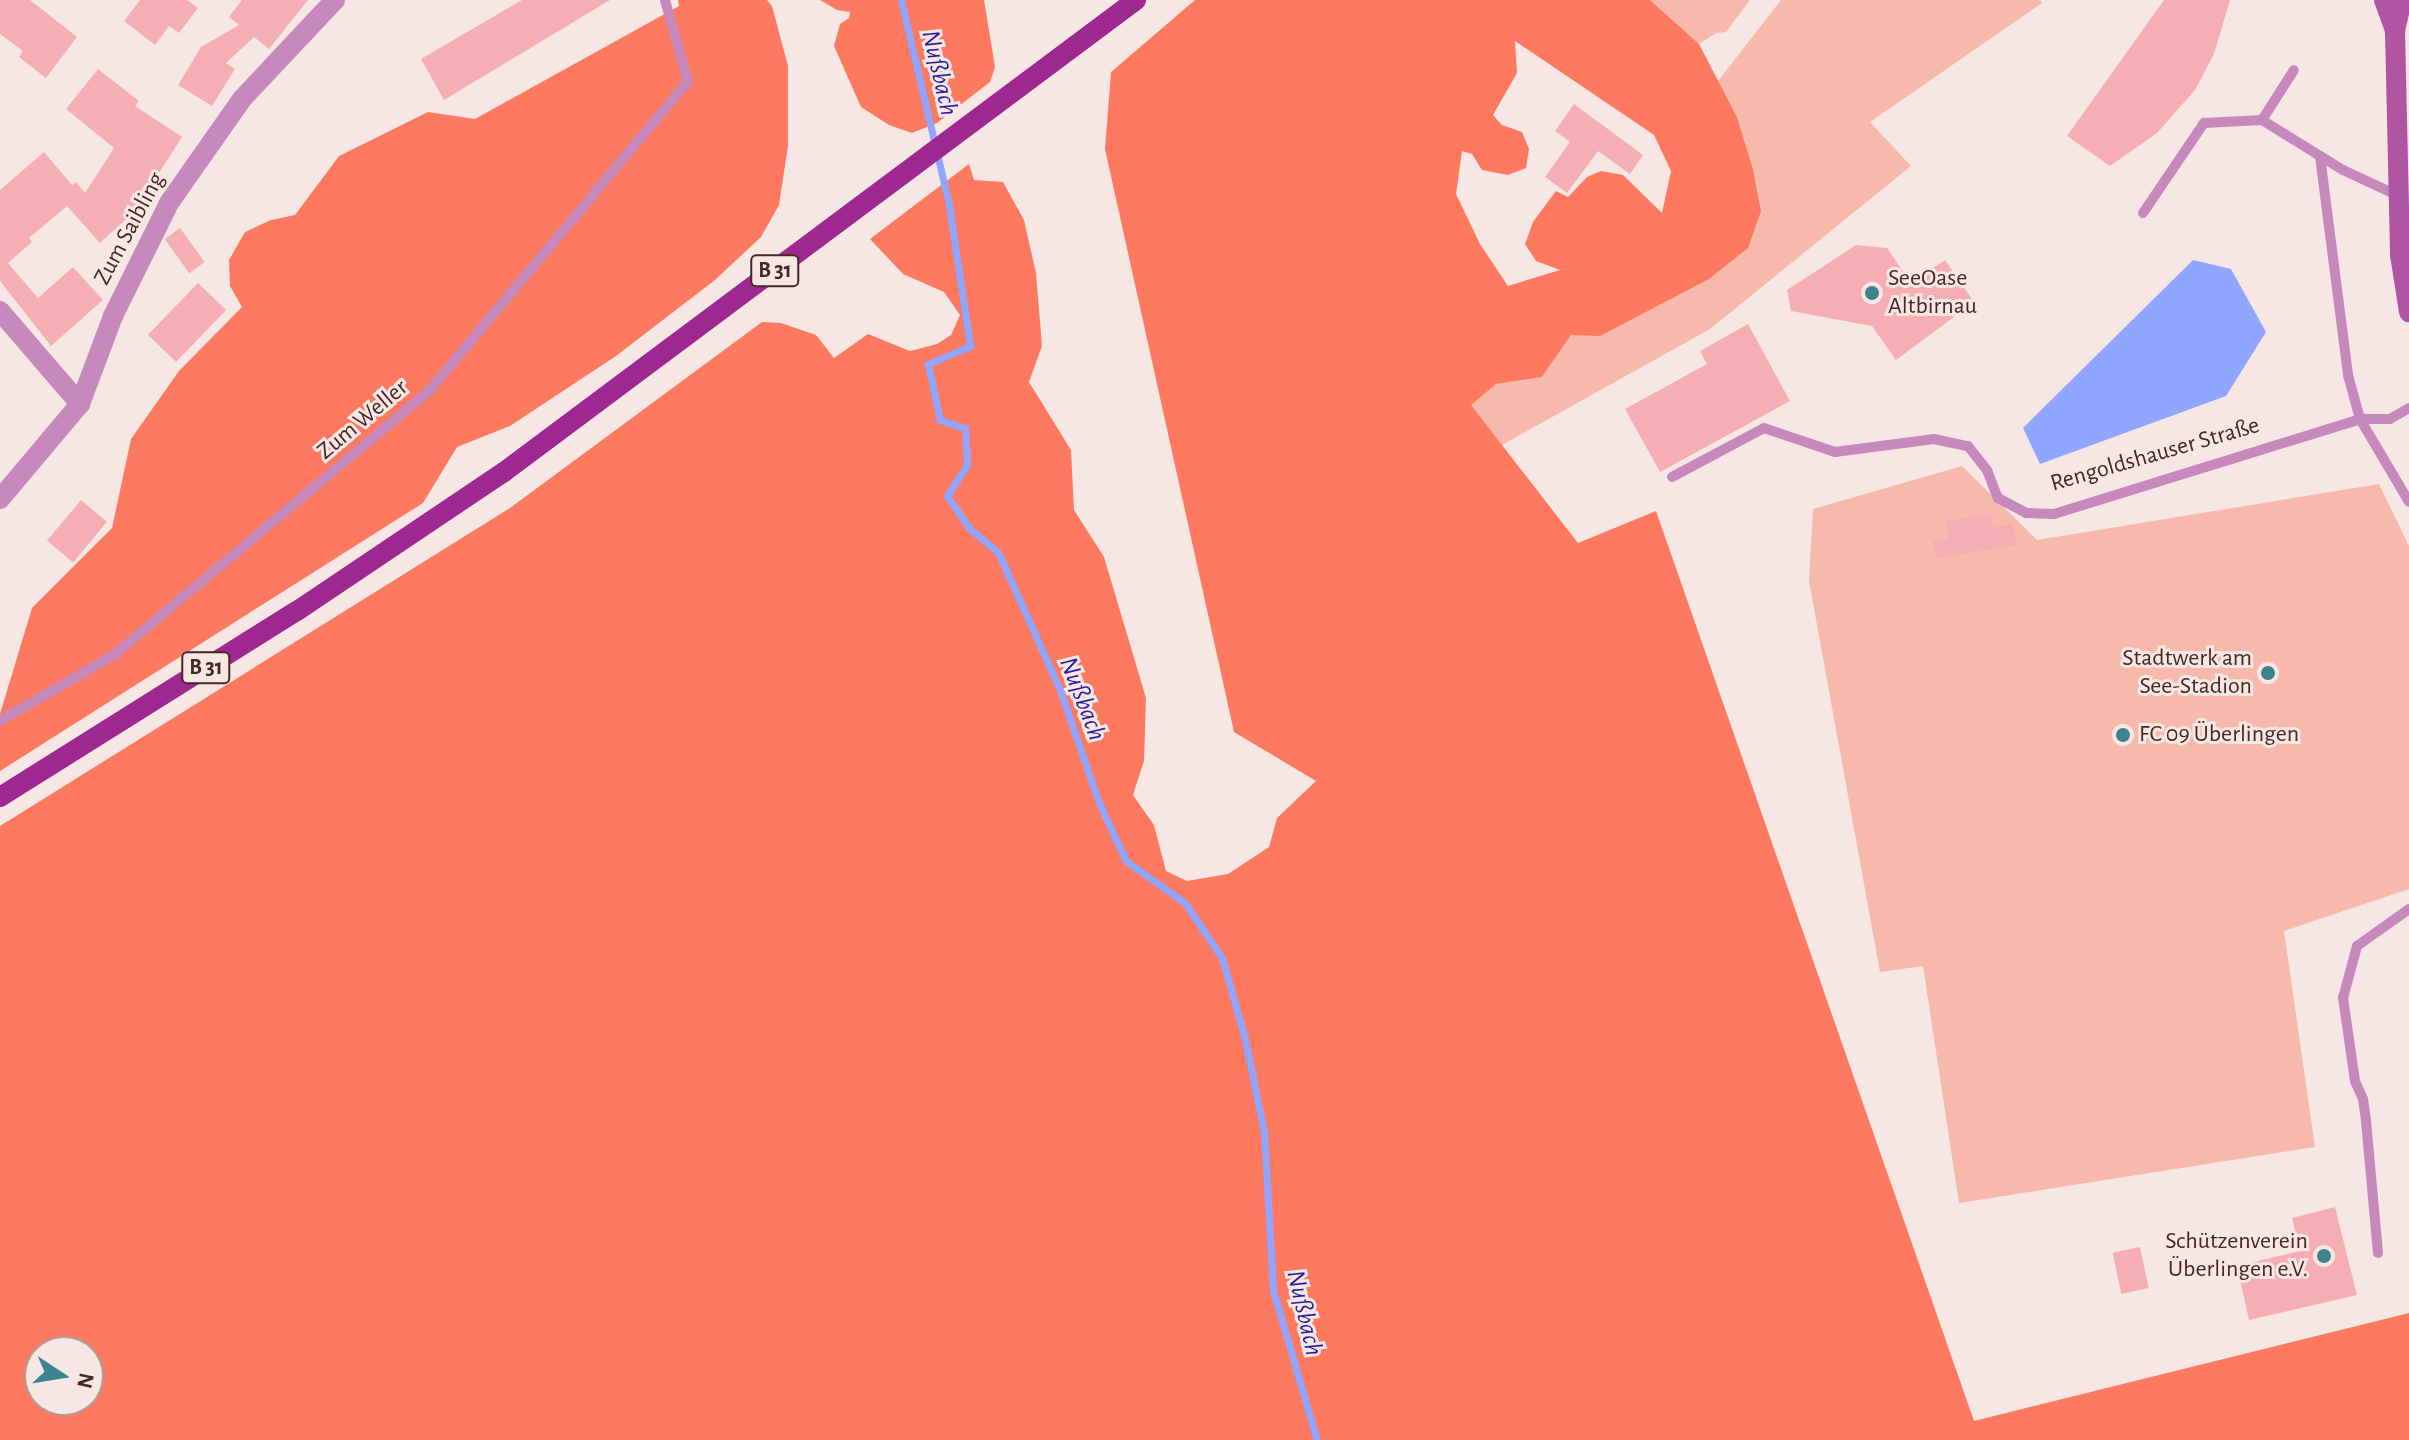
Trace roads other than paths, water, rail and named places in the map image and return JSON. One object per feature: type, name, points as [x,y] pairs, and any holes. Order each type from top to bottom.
[{"type":"main road","name":"B 31","points":[[0,797],[410,536],[504,472],[1136,0]]},
{"type":"street","name":"Zum Saibling","points":[[0,499],[80,404],[113,316],[169,203],[242,99],[335,0]]},
{"type":"street","points":[[2384,0],[2395,31]]},
{"type":"street","points":[[2402,0],[2395,31],[2400,255],[2409,312]]},
{"type":"street","points":[[0,311],[80,404]]},
{"type":"lane","name":"Zum Weller","points":[[0,721],[114,655],[429,391],[688,81],[665,0]]},
{"type":"lane","points":[[2262,120],[2294,70]]},
{"type":"lane","points":[[2143,213],[2204,123],[2262,120],[2320,156],[2399,196]]},
{"type":"lane","points":[[2320,156],[2348,375],[2360,419],[2409,502]]},
{"type":"lane","name":"Rengoldshauser Straße","points":[[1672,477],[1764,428],[1835,452],[1934,439],[1968,446],[1987,470],[1998,498],[2026,513],[2054,514],[2360,419],[2390,419],[2409,408]]},
{"type":"lane","points":[[2378,1253],[2366,1120],[2363,1099],[2355,1081],[2343,998],[2357,946],[2409,909]]},
{"type":"water","points":[[2193,260],[2231,269],[2266,332],[2226,396],[2040,464],[2023,428]]},
{"type":"waterway","name":"Nußbach","points":[[901,0],[949,205],[970,346],[928,364],[940,420],[965,428],[967,465],[947,496],[969,528],[998,552],[1060,690],[1099,803],[1126,861],[1185,903],[1222,958],[1245,1039],[1264,1132],[1273,1290],[1317,1440]]},
{"type":"place","name":"SeeOase Altbirnau","points":[[1872,293]]},
{"type":"place","name":"Stadtwerk am See-Stadion","points":[[2268,673]]},
{"type":"place","name":"FC 09 Überlingen","points":[[2123,735]]},
{"type":"place","name":"Schützenverein Überlingen e.V.","points":[[2324,1256]]}]
